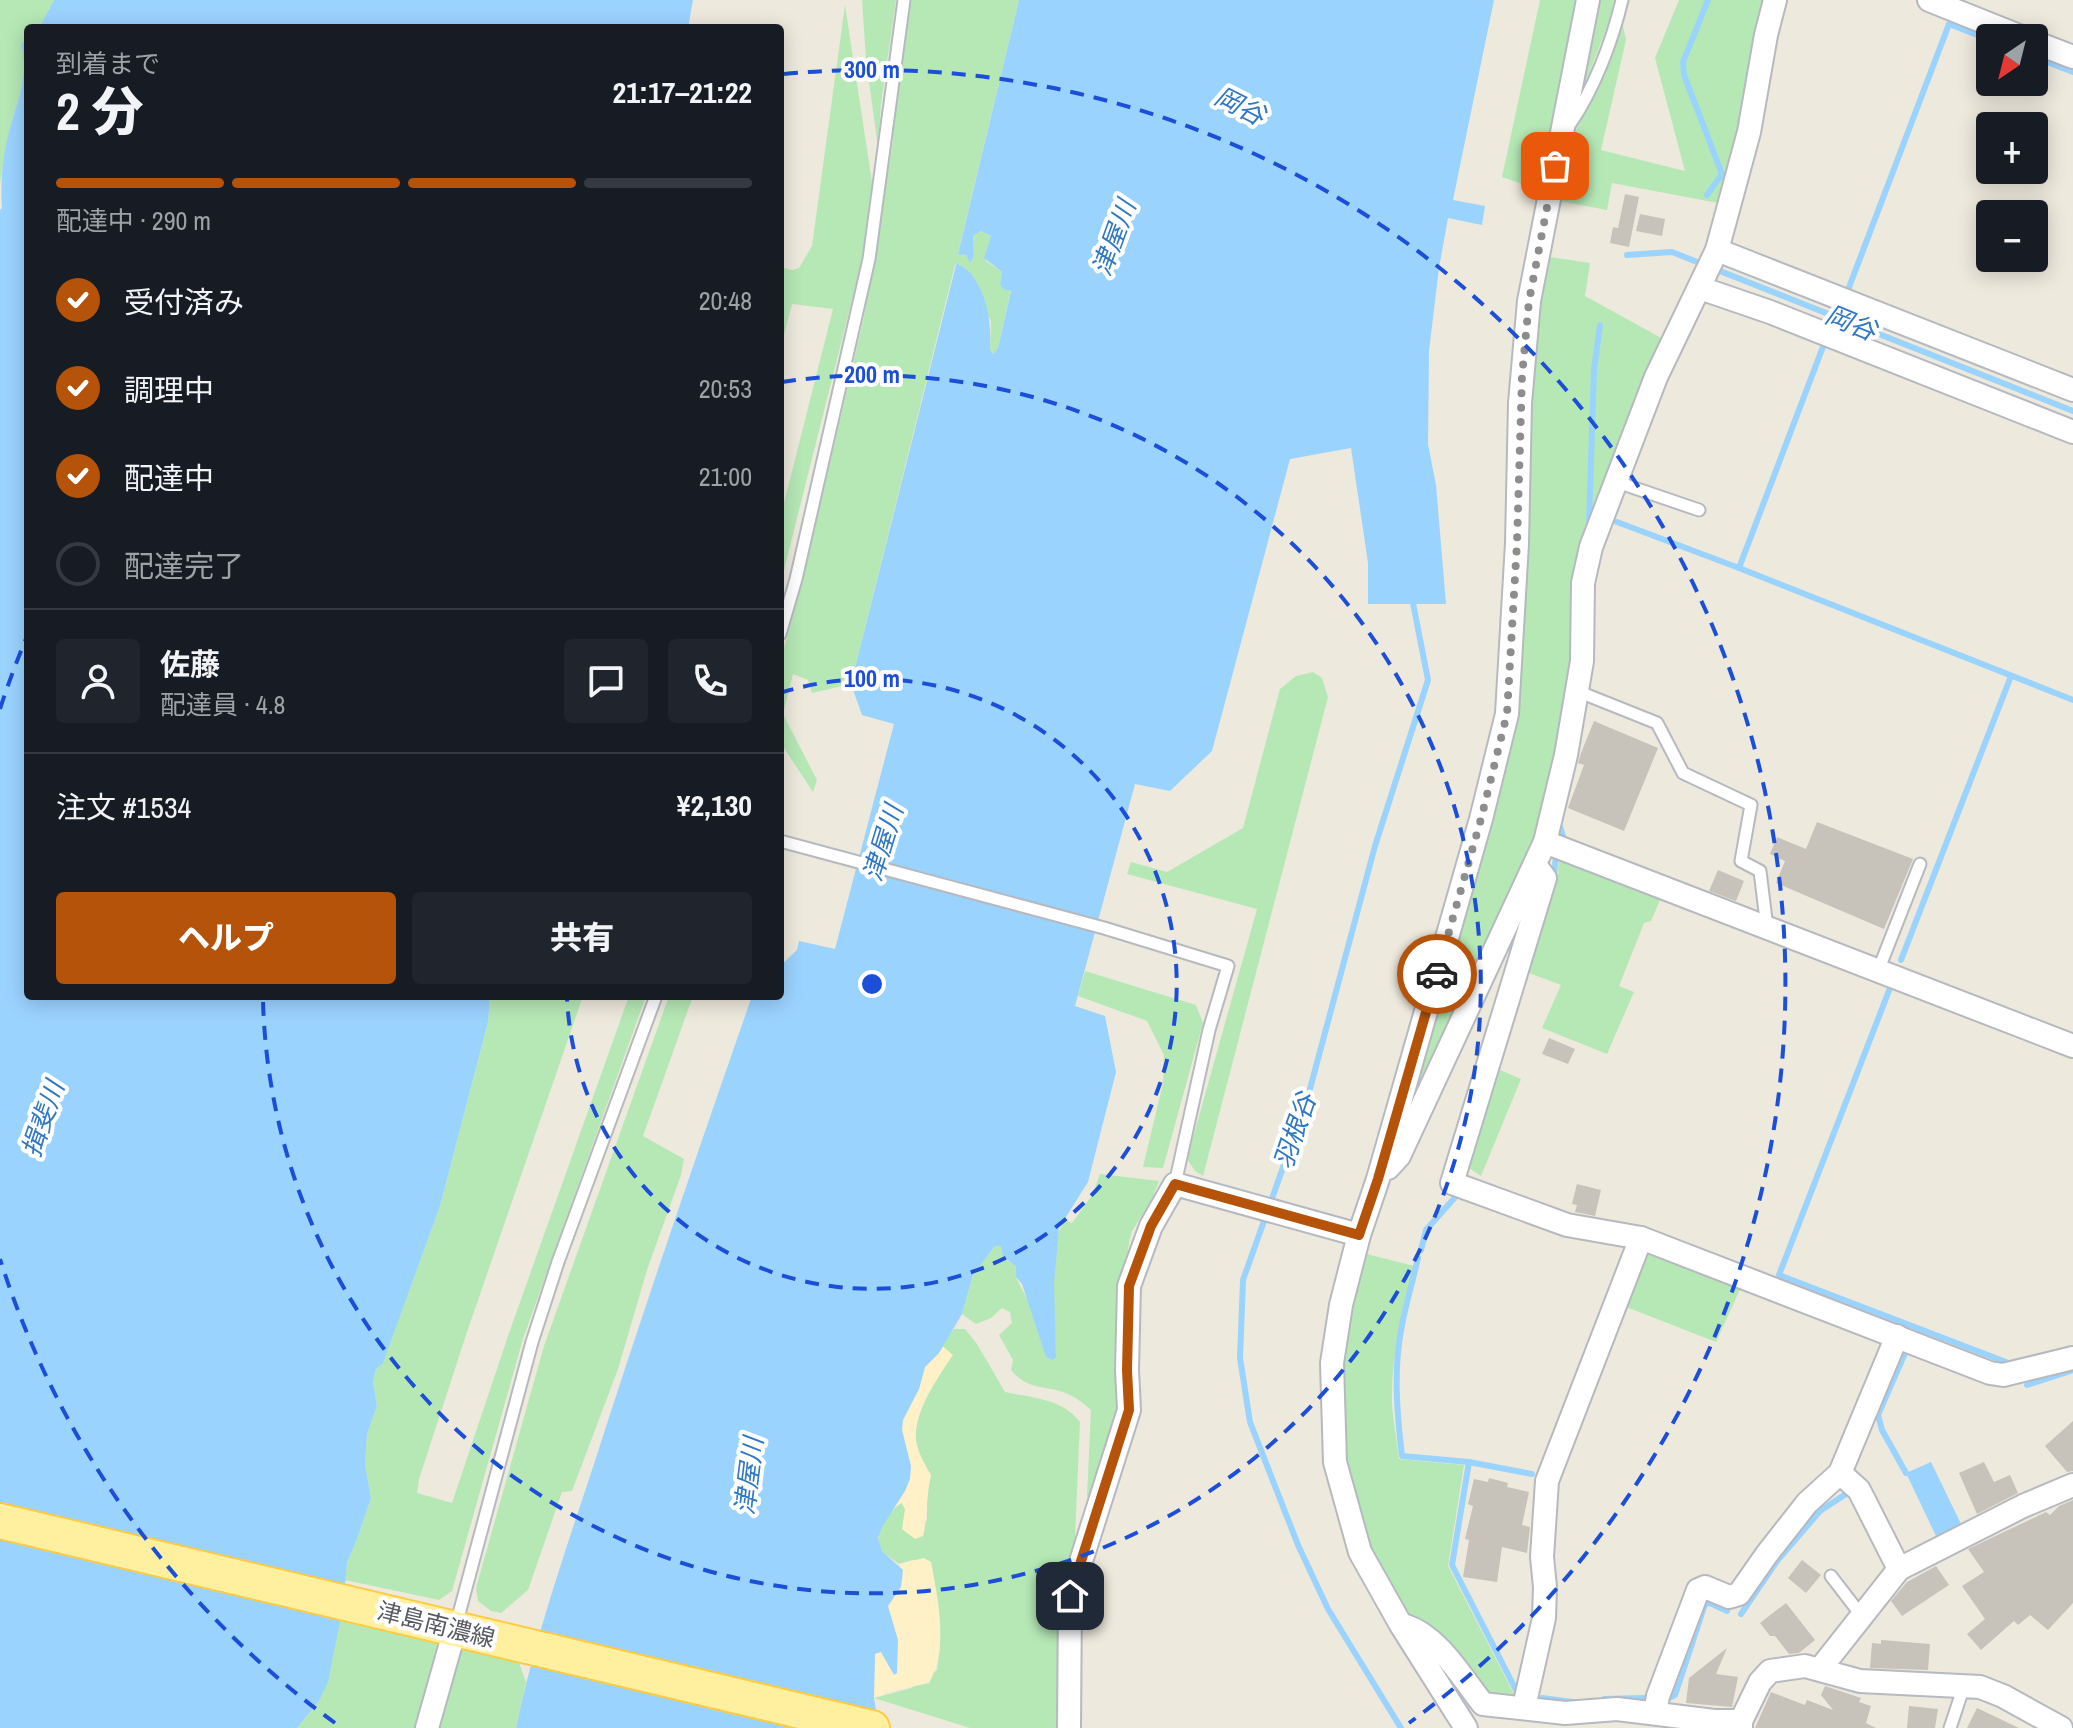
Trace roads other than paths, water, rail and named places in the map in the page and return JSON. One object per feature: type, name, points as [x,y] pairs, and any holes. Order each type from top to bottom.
[{"type":"main road","name":"津島南濃線","points":[[0,1521],[872,1728]]},
{"type":"street","points":[[1466,1728],[1401,1625],[1360,1552],[1335,1462],[1332,1363],[1349,1232],[1378,1179],[1481,819],[1507,714],[1517,543],[1520,403],[1528,315],[1588,0]]},
{"type":"street","points":[[1378,1179],[1399,1156],[1545,842],[1566,755],[1582,661],[1583,583],[1591,547],[1656,377],[1709,268],[1749,132],[1775,0]]},
{"type":"street","points":[[1929,0],[1989,24]]},
{"type":"street","points":[[2048,47],[2073,57]]},
{"type":"street","points":[[1709,268],[2073,390]]},
{"type":"street","points":[[1709,268],[1770,312],[2073,432]]},
{"type":"street","points":[[1545,842],[2073,1046]]},
{"type":"street","points":[[1535,865],[1545,878],[1452,1183],[1567,1225],[1641,1238],[2003,1375],[2073,1358]]},
{"type":"street","points":[[1069,1728],[1070,1596],[1129,1410],[1129,1286],[1151,1226],[1186,1186],[1349,1232]]},
{"type":"street","points":[[1524,1707],[1544,1618],[1542,1557],[1547,1481],[1641,1238]]},
{"type":"street","points":[[1655,1712],[1658,1696],[1698,1590],[1705,1587],[1729,1597],[1739,1594],[1807,1503],[1840,1473],[1897,1336]]},
{"type":"street","points":[[1840,1473],[1859,1490],[1899,1569]]},
{"type":"street","points":[[1820,1669],[1899,1569],[2023,1506],[2073,1485]]},
{"type":"street","points":[[1401,1625],[1416,1630],[1435,1645],[1483,1704],[1565,1713],[1617,1709],[1741,1724],[1760,1682],[1770,1671],[1805,1666],[1860,1681],[1964,1686],[1992,1691],[2029,1716],[2061,1728]]},
{"type":"street","points":[[427,1728],[455,1629]]},
{"type":"lane","points":[[784,620],[869,259],[904,0]]},
{"type":"lane","points":[[1560,137],[1582,106],[1617,22],[1622,0]]},
{"type":"lane","points":[[1614,481],[1699,510]]},
{"type":"lane","points":[[1577,691],[1657,723],[1683,773],[1751,805],[1741,861],[1760,871],[1767,928]]},
{"type":"lane","points":[[784,842],[1104,928],[1228,966],[1209,1030],[1186,1186]]},
{"type":"lane","points":[[1878,971],[1920,864]]},
{"type":"lane","points":[[455,1629],[532,1342],[558,1262],[655,1000]]},
{"type":"lane","points":[[1831,1576],[1861,1615]]},
{"type":"lane","points":[[1950,1728],[1964,1686]]},
{"type":"water","points":[[54,0],[693,0],[689,24],[41,24]]},
{"type":"water","name":"津屋川","points":[[1019,0],[1494,0],[1453,200],[1485,206],[1482,225],[1448,218],[1429,351],[1428,444],[1436,485],[1446,604],[1368,604],[1368,563],[1351,448],[1290,459],[1212,751],[1170,791],[1135,784],[1075,1006],[1105,1016],[1116,1072],[1088,1182],[1059,1228],[1054,1283],[1056,1357],[1053,1360],[1046,1357],[1022,1284],[1016,1277],[1016,1267],[1003,1256],[1001,1246],[995,1246],[973,1275],[962,1314],[939,1353],[925,1367],[919,1389],[903,1420],[902,1430],[911,1466],[910,1479],[878,1538],[882,1551],[903,1570],[901,1587],[888,1606],[898,1640],[897,1673],[894,1675],[881,1652],[875,1654],[874,1698],[879,1728],[516,1728],[532,1660],[562,1560],[751,1000],[784,1000],[784,962],[797,950],[799,941],[835,949],[894,724],[862,715],[851,684],[956,265],[958,263],[970,273],[982,293],[989,321],[990,350],[994,354],[1011,291],[1003,289],[1000,284],[1002,272],[984,258],[991,236],[981,231],[973,236],[974,256],[970,263],[966,255],[958,254]]},
{"type":"water","name":"揖斐川","points":[[24,42],[24,1000],[490,1000],[488,1022],[440,1206],[383,1363],[376,1369],[373,1381],[377,1406],[367,1434],[365,1465],[371,1498],[347,1562],[343,1606],[328,1682],[319,1701],[297,1728],[0,1728],[0,210],[6,148],[23,76],[21,43]]},
{"type":"water","points":[[1931,1462],[1962,1526],[1937,1538],[1906,1473]]},
{"type":"waterway","points":[[1707,195],[1722,174],[1684,75],[1683,62],[1708,0]]},
{"type":"waterway","points":[[1848,290],[1949,24],[1976,35]]},
{"type":"waterway","points":[[2048,62],[2073,72]]},
{"type":"waterway","name":"岡谷","points":[[1627,255],[1672,252],[2073,411]]},
{"type":"waterway","points":[[1589,524],[1594,369],[1600,325]]},
{"type":"waterway","points":[[1824,344],[1739,568],[2073,700]]},
{"type":"waterway","points":[[1617,522],[1739,568]]},
{"type":"waterway","name":"羽根谷","points":[[1401,1728],[1328,1609],[1298,1545],[1250,1422],[1240,1358],[1243,1280],[1307,1100],[1375,846],[1428,680],[1412,598]]},
{"type":"waterway","points":[[1901,960],[2011,676]]},
{"type":"waterway","points":[[1558,821],[1563,836]]},
{"type":"waterway","points":[[1554,876],[1556,855]]},
{"type":"waterway","points":[[1890,988],[1779,1275],[2006,1362]]},
{"type":"waterway","points":[[1421,1250],[1426,1230],[1458,1194]]},
{"type":"waterway","points":[[1418,1258],[1399,1341],[1397,1407],[1402,1456],[1469,1462],[1452,1565],[1517,1692]]},
{"type":"waterway","points":[[1906,1351],[1878,1415],[1882,1430],[1906,1473]]},
{"type":"waterway","points":[[2027,1385],[2073,1370]]},
{"type":"waterway","points":[[1469,1462],[1532,1474]]},
{"type":"waterway","points":[[1741,1614],[1777,1561],[1820,1511],[1846,1494]]},
{"type":"waterway","points":[[1667,1699],[1675,1695],[1705,1604],[1710,1603],[1727,1611]]},
{"type":"waterway","points":[[1542,1698],[1573,1702]]},
{"type":"waterway","points":[[1604,1699],[1644,1698]]}]
